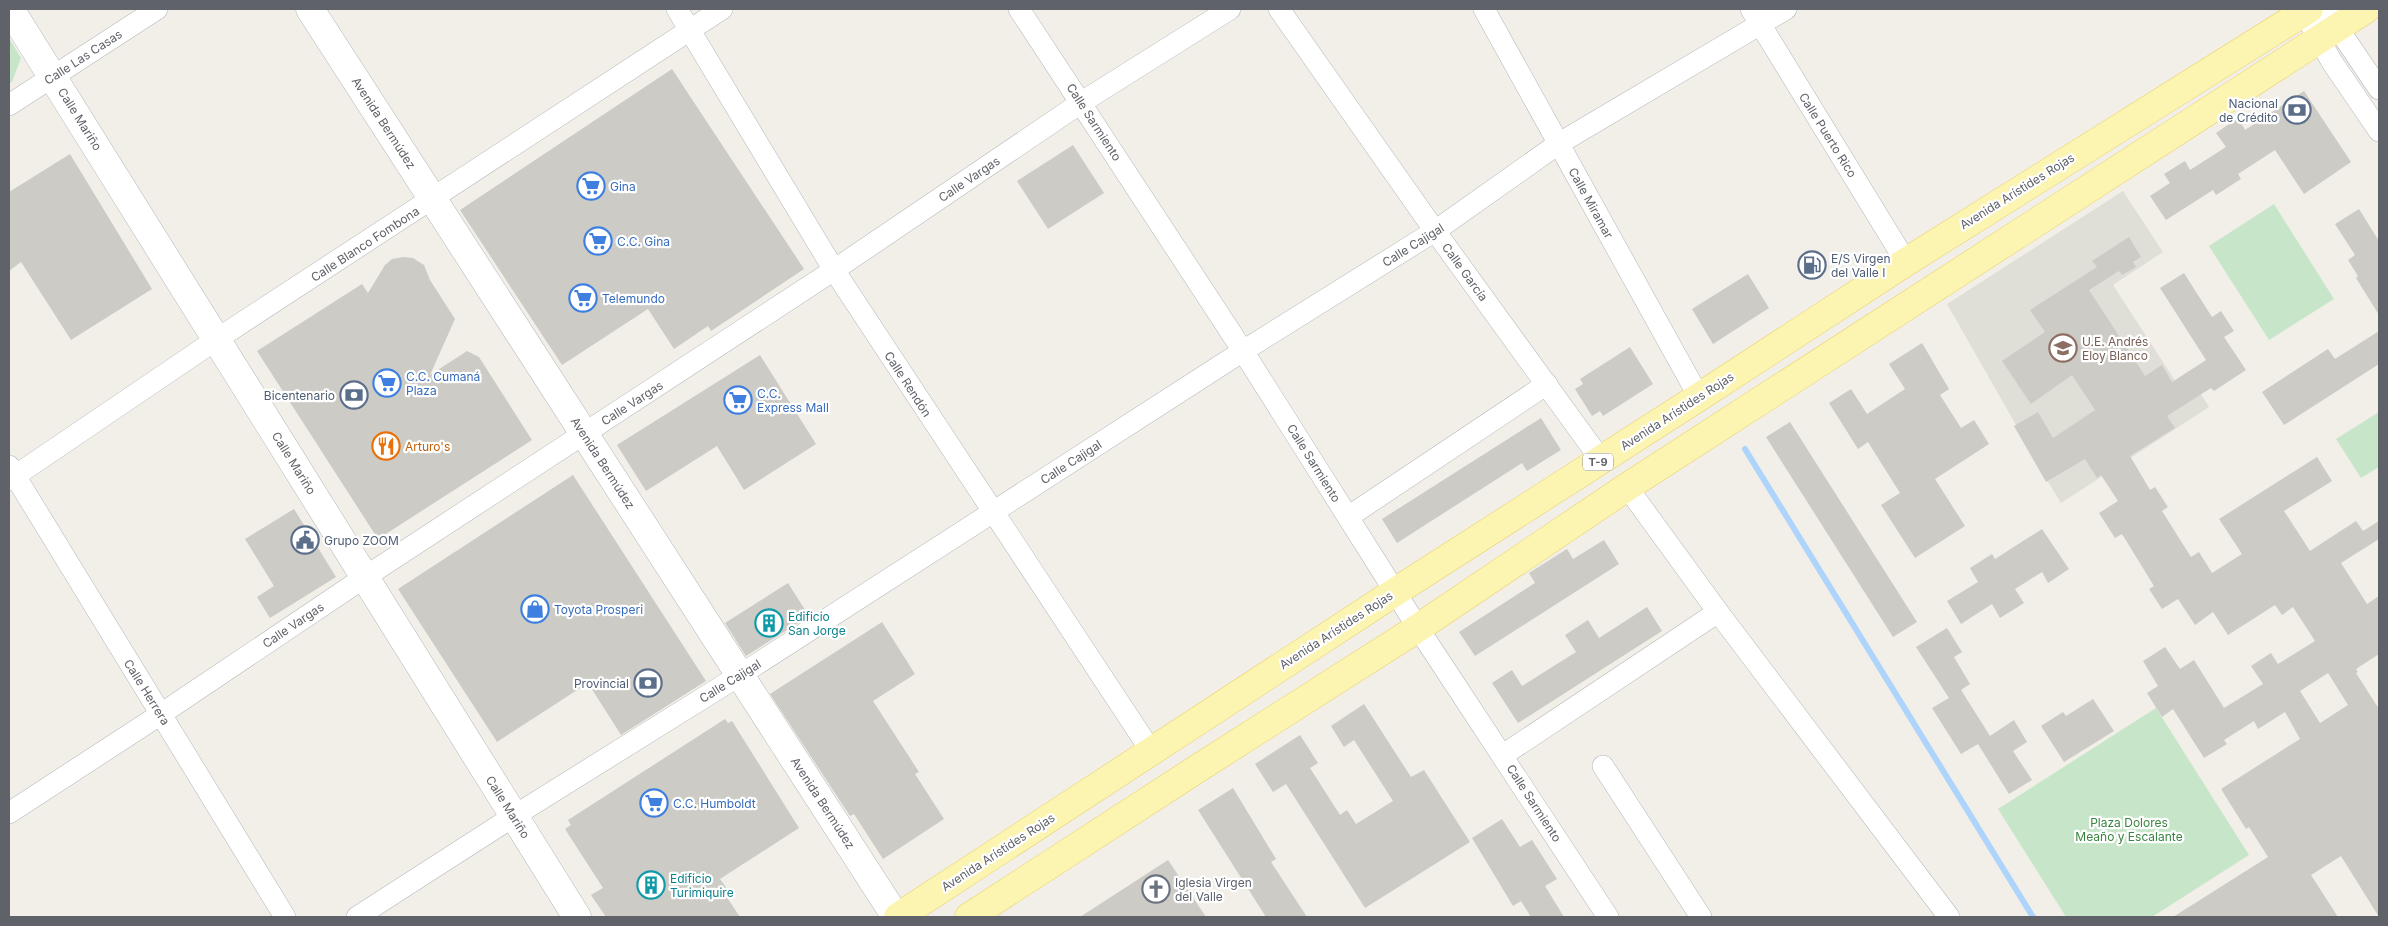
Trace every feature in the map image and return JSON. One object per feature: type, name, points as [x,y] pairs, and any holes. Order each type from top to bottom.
[{"type":"main road","name":"Avenida Arístides Rojas","points":[[897,917],[1906,262],[2316,18],[2366,9]]},
{"type":"main road","name":"Avenida Arístides Rojas","points":[[969,917],[1418,628],[2316,18]]},
{"type":"street","name":"Calle Mariño","points":[[10,9],[577,917]]},
{"type":"street","name":"Calle Las Casas","points":[[9,105],[157,9]]},
{"type":"street","name":"Avenida Bermúdez","points":[[310,9],[897,917]]},
{"type":"street","name":"Calle Rendón","points":[[677,9],[834,270],[1151,751]]},
{"type":"street","name":"Calle Blanco Fombona","points":[[11,474],[722,9]]},
{"type":"street","name":"Calle Sarmiento","points":[[1019,9],[1082,102],[1243,350],[1418,628],[1608,917]]},
{"type":"street","name":"Calle Vargas","points":[[9,813],[834,270],[1082,102],[1230,9]]},
{"type":"street","name":"Calle García","points":[[1278,9],[1601,460]]},
{"type":"street","name":"Calle Miramar","points":[[1484,9],[1699,397]]},
{"type":"street","name":"Calle Cajigal","points":[[357,917],[514,816],[740,675],[1243,350],[1436,231],[1558,144],[1756,17],[1786,9]]},
{"type":"street","name":"Calle Puerto Rico","points":[[1756,17],[1906,262]]},
{"type":"street","points":[[2316,18],[2379,89]]},
{"type":"street","points":[[2316,18],[2379,131]]},
{"type":"street","points":[[1348,517],[1547,384]]},
{"type":"street","name":"Calle Herrera","points":[[11,474],[285,917]]},
{"type":"street","points":[[1627,487],[1718,612],[1949,917]]},
{"type":"street","points":[[1503,755],[1718,612]]},
{"type":"street","points":[[1603,766],[1701,917]]},
{"type":"shaded area","name":"U.E. Andrés Eloy Blanco","points":[[2123,191],[2163,252],[2113,285],[2187,399],[2199,391],[2209,407],[2061,503],[2014,426],[2016,425],[1947,304]]},
{"type":"green space","points":[[9,38],[21,58],[12,82],[9,84]]},
{"type":"green space","points":[[2274,204],[2334,299],[2269,340],[2209,246]]},
{"type":"green space","points":[[2379,412],[2379,467],[2361,478],[2336,439]]},
{"type":"green space","name":"Plaza Dolores Meaño y Escalante","points":[[2156,708],[2249,855],[2152,917],[2066,917],[1998,809]]},
{"type":"building","name":"C.C. Gina","points":[[672,69],[804,269],[711,331],[708,326],[674,349],[648,309],[562,365],[460,210]]},
{"type":"building","points":[[2304,91],[2351,162],[2304,194],[2275,150],[2238,174],[2241,179],[2227,188],[2216,195],[2213,190],[2166,220],[2150,196],[2170,183],[2164,174],[2185,161],[2190,170],[2226,147],[2216,133],[2238,118],[2245,130]]},
{"type":"building","points":[[1073,145],[1104,193],[1048,229],[1017,181]]},
{"type":"building","points":[[70,154],[152,289],[71,340],[21,262],[9,271],[9,192]]},
{"type":"building","points":[[2359,209],[2379,241],[2379,315],[2356,278],[2358,276],[2348,260],[2355,255],[2335,224]]},
{"type":"building","points":[[2129,237],[2141,257],[2133,262],[2136,267],[2122,275],[2119,271],[2089,290],[2145,376],[2162,365],[2172,382],[2206,360],[2160,288],[2184,273],[2212,317],[2221,311],[2234,331],[2224,337],[2246,370],[2214,391],[2211,388],[2167,416],[2175,428],[2130,456],[2150,490],[2155,487],[2168,507],[2162,511],[2191,557],[2199,552],[2212,573],[2242,554],[2219,519],[2317,457],[2332,481],[2284,511],[2310,551],[2356,521],[2363,531],[2379,521],[2379,539],[2341,563],[2367,604],[2379,596],[2379,654],[2356,669],[2358,672],[2356,673],[2379,709],[2379,917],[2341,856],[2311,875],[2338,917],[2173,917],[2268,857],[2249,827],[2246,829],[2221,789],[2300,739],[2285,712],[2258,729],[2254,721],[2224,740],[2227,744],[2204,758],[2173,709],[2162,717],[2147,693],[2158,686],[2143,661],[2165,647],[2180,669],[2194,660],[2224,708],[2263,684],[2251,666],[2271,653],[2278,664],[2315,641],[2293,607],[2282,615],[2275,605],[2228,635],[2213,612],[2195,625],[2178,599],[2162,609],[2149,589],[2154,586],[2122,534],[2115,538],[2099,513],[2118,501],[2101,475],[2097,478],[2085,459],[2046,482],[2014,426],[2038,412],[2053,438],[2095,410],[2072,375],[2031,404],[2002,361],[2045,332],[2030,310],[2097,267],[2092,261]],"holes":[[[2328,673],[2348,705],[2320,723],[2300,691]]]},
{"type":"building","name":"C.C. Cumaná Plaza","points":[[413,258],[424,265],[430,280],[455,319],[430,375],[467,351],[479,357],[532,440],[378,539],[257,351],[362,284],[368,293],[385,265],[392,259]]},
{"type":"building","points":[[1748,274],[1769,308],[1713,344],[1692,309]]},
{"type":"building","points":[[2379,331],[2379,364],[2284,425],[2262,392],[2328,349],[2335,359]]},
{"type":"building","points":[[1922,343],[1949,389],[1940,395],[1961,428],[1974,420],[1989,444],[1935,479],[1965,526],[1915,558],[1881,505],[1900,493],[1868,442],[1858,449],[1829,403],[1851,389],[1867,414],[1905,389],[1889,364]]},
{"type":"building","points":[[1630,347],[1653,384],[1603,416],[1600,411],[1592,416],[1575,389],[1583,384],[1580,379]]},
{"type":"building","name":"C.C. Express Mall","points":[[760,355],[816,444],[744,490],[717,446],[646,491],[617,445]]},
{"type":"building","points":[[1541,418],[1561,450],[1527,471],[1522,463],[1397,543],[1382,519]]},
{"type":"building","points":[[1790,422],[1917,622],[1893,637],[1766,437]]},
{"type":"building","name":"Toyota Prosperi","points":[[573,475],[706,681],[621,735],[588,683],[497,742],[398,589]]},
{"type":"building","points":[[294,509],[336,577],[270,618],[257,597],[274,586],[245,539]]},
{"type":"building","points":[[2042,529],[2069,569],[2048,583],[2042,572],[2015,589],[2024,603],[2000,618],[1992,604],[1961,624],[1947,601],[1978,582],[1970,568],[1992,554],[1995,559]]},
{"type":"building","points":[[1604,540],[1619,564],[1475,656],[1459,632],[1535,583],[1529,573],[1567,549],[1573,559]]},
{"type":"building","name":"Edificio San Jorge","points":[[788,583],[809,616],[746,656],[725,623]]},
{"type":"building","points":[[1647,607],[1662,631],[1518,723],[1492,683],[1512,670],[1522,686],[1576,652],[1565,635],[1588,620],[1599,638]]},
{"type":"building","points":[[882,622],[915,674],[873,701],[919,772],[915,774],[944,819],[883,859],[854,814],[850,816],[770,694]]},
{"type":"building","points":[[1947,628],[1962,652],[1954,657],[1970,684],[1961,690],[1990,736],[2014,720],[2027,742],[2013,751],[2032,780],[2009,794],[1978,744],[1961,754],[1932,708],[1949,698],[1916,647]]},
{"type":"building","points":[[2093,699],[2114,731],[2064,762],[2041,726],[2063,712],[2066,716]]},
{"type":"building","points":[[1364,704],[1411,777],[1424,770],[1470,842],[1365,908],[1286,784],[1273,792],[1255,764],[1300,735],[1318,763],[1310,768],[1340,815],[1347,810],[1356,824],[1393,801],[1354,740],[1344,747],[1331,726]]},
{"type":"building","points":[[725,719],[728,723],[732,721],[799,828],[720,879],[728,890],[724,893],[740,917],[606,917],[591,895],[603,888],[565,829],[571,825],[568,820]]},
{"type":"building","points":[[1233,788],[1276,859],[1271,862],[1307,917],[1266,917],[1198,810]]},
{"type":"building","points":[[1502,819],[1520,847],[1532,840],[1557,879],[1545,886],[1564,917],[1531,917],[1521,901],[1513,906],[1472,838]]},
{"type":"building","name":"Iglesia Virgen del Valle","points":[[1168,860],[1206,917],[1080,917]]},
{"type":"waterway","points":[[1745,449],[2033,917]]},
{"type":"place","name":"Nacional de Crédito","points":[[2297,110]]},
{"type":"place","name":"Gina","points":[[591,186]]},
{"type":"place","name":"C.C. Gina","points":[[598,241]]},
{"type":"place","name":"E/S Virgen del Valle I","points":[[1812,265]]},
{"type":"place","name":"Telemundo","points":[[583,298]]},
{"type":"place","name":"U.E. Andrés Eloy Blanco","points":[[2063,348]]},
{"type":"place","name":"C.C. Cumaná Plaza","points":[[387,383]]},
{"type":"place","name":"Bicentenario","points":[[354,395]]},
{"type":"place","name":"C.C. Express Mall","points":[[738,400]]},
{"type":"place","name":"Arturo's","points":[[386,446]]},
{"type":"place","name":"Grupo ZOOM","points":[[305,540]]},
{"type":"place","name":"Toyota Prosperi","points":[[535,609]]},
{"type":"place","name":"Edificio San Jorge","points":[[769,623]]},
{"type":"place","name":"Provincial","points":[[648,683]]},
{"type":"place","name":"C.C. Humboldt","points":[[654,803]]},
{"type":"place","name":"Edificio Turimiquire","points":[[651,885]]},
{"type":"place","name":"Iglesia Virgen del Valle","points":[[1156,889]]}]
